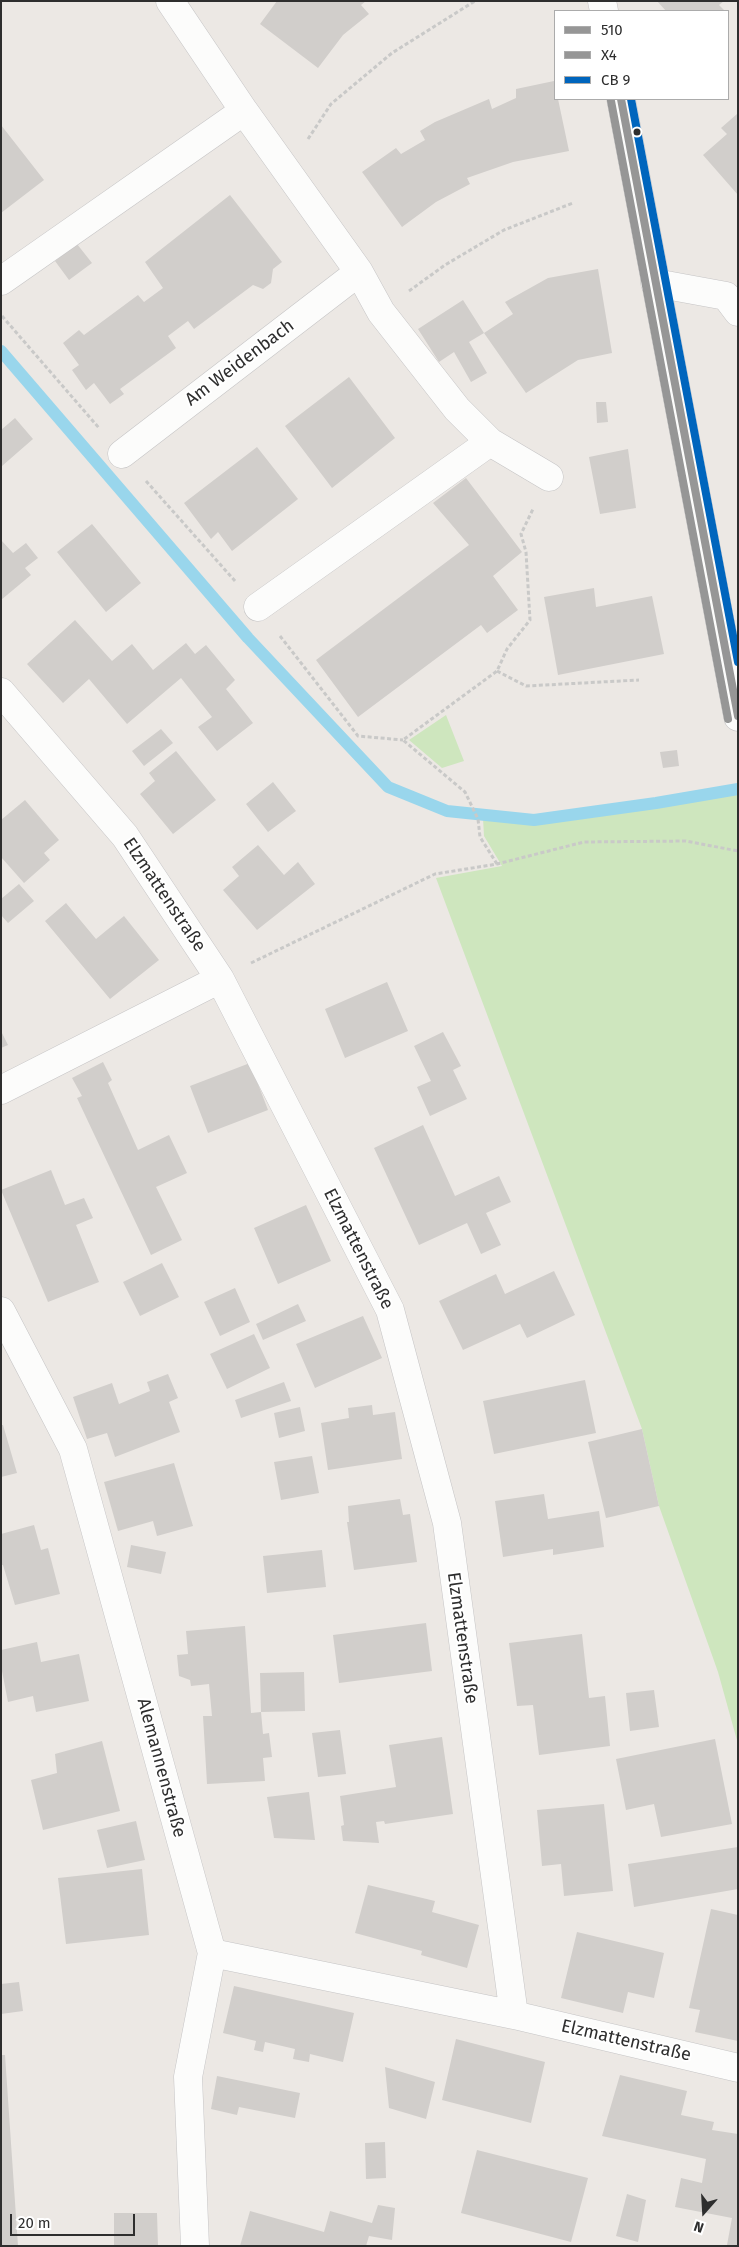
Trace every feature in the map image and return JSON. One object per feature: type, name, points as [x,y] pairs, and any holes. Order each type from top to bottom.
[{"type":"street","points":[[170,1],[244,111],[359,272],[381,312],[457,409],[490,442],[549,477]]},
{"type":"street","points":[[620,100],[738,717]]},
{"type":"street","points":[[1,281],[244,111]]},
{"type":"street","name":"Am Weidenbach","points":[[122,454],[359,272]]},
{"type":"street","points":[[655,283],[726,296],[738,312]]},
{"type":"street","points":[[258,607],[490,442]]},
{"type":"street","name":"Elzmattenstraße","points":[[1,692],[125,836],[220,978],[390,1310],[446,1523],[514,2015]]},
{"type":"street","points":[[1,1090],[220,978]]},
{"type":"street","name":"Alemannenstraße","points":[[1,1311],[73,1449],[212,1953],[188,2077],[195,2246]]},
{"type":"street","name":"Elzmattenstraße","points":[[212,1953],[514,2015],[738,2068]]},
{"type":"path","points":[[286,171],[331,104],[392,53],[475,1]]},
{"type":"path","points":[[381,312],[444,265],[504,230],[573,203]]},
{"type":"path","points":[[1,315],[258,607],[358,736],[404,740],[466,792],[478,819],[480,837],[497,864]]},
{"type":"path","points":[[404,740],[497,670],[507,649],[530,620],[526,552],[521,534],[549,477]]},
{"type":"path","points":[[497,670],[526,686],[639,680]]},
{"type":"path","points":[[220,978],[435,874],[497,864],[584,842],[686,841],[738,851]]},
{"type":"green space","points":[[446,715],[464,761],[442,768],[409,740]]},
{"type":"green space","points":[[738,794],[738,1744],[718,1672],[659,1506],[642,1429],[436,878],[502,866],[484,836],[483,818],[535,823],[658,807]]},
{"type":"building","points":[[277,1],[366,1],[361,5],[369,14],[343,35],[318,68],[260,24]]},
{"type":"building","points":[[657,1],[724,1],[719,5],[724,10],[665,10]]},
{"type":"building","points":[[554,81],[554,100],[558,100],[569,151],[513,162],[467,178],[470,184],[436,202],[402,227],[362,172],[396,148],[401,154],[425,140],[420,131],[435,122],[489,99],[492,109],[516,98],[516,89]]},
{"type":"building","points":[[737,114],[738,195],[703,155],[727,134],[721,128]]},
{"type":"building","points":[[1,125],[44,180],[1,213]]},
{"type":"building","points":[[230,195],[282,262],[273,269],[271,283],[263,289],[253,285],[194,329],[188,321],[168,336],[176,348],[120,389],[124,394],[110,404],[94,383],[86,390],[72,370],[79,365],[63,343],[79,330],[84,335],[138,295],[144,302],[163,288],[145,262]]},
{"type":"building","points":[[77,244],[92,263],[69,280],[55,261]]},
{"type":"building","points":[[598,269],[612,353],[578,360],[526,393],[484,333],[513,314],[505,302],[548,278]]},
{"type":"building","points":[[463,300],[484,333],[469,342],[487,373],[471,382],[454,352],[439,362],[418,329]]},
{"type":"building","points":[[349,377],[395,438],[332,488],[285,426]]},
{"type":"building","points":[[596,402],[606,402],[608,422],[597,423]]},
{"type":"building","points":[[15,418],[33,439],[2,466],[1,430]]},
{"type":"building","points":[[257,447],[298,499],[232,551],[218,532],[211,539],[184,503]]},
{"type":"building","points":[[628,449],[636,508],[600,514],[589,457]]},
{"type":"building","points":[[466,478],[522,552],[493,576],[518,610],[487,633],[481,625],[358,717],[316,660],[469,545],[433,503]]},
{"type":"building","points":[[92,524],[141,583],[106,612],[57,552]]},
{"type":"building","points":[[1,540],[13,553],[26,543],[38,558],[25,568],[31,575],[1,600]]},
{"type":"building","points":[[594,588],[596,607],[652,596],[664,654],[558,675],[544,597]]},
{"type":"building","points":[[75,620],[112,661],[132,644],[153,670],[186,643],[195,654],[206,645],[235,680],[226,689],[253,723],[217,751],[198,727],[212,717],[181,678],[127,724],[89,679],[63,703],[27,664]]},
{"type":"building","points":[[161,729],[173,743],[144,766],[132,751]]},
{"type":"building","points":[[677,750],[679,766],[663,768],[660,752]]},
{"type":"building","points":[[176,751],[216,800],[173,834],[140,794],[155,781],[149,773]]},
{"type":"building","points":[[273,782],[296,811],[268,832],[246,804]]},
{"type":"building","points":[[25,800],[59,840],[44,853],[50,860],[24,883],[1,857],[1,820]]},
{"type":"building","points":[[258,845],[284,875],[298,862],[315,884],[257,930],[223,890],[239,876],[232,867]]},
{"type":"building","points":[[19,884],[34,901],[8,923],[1,915],[1,899]]},
{"type":"building","points":[[66,903],[96,939],[124,916],[159,960],[110,999],[45,921]]},
{"type":"building","points":[[387,982],[408,1031],[345,1058],[325,1009]]},
{"type":"building","points":[[1,1031],[8,1045],[1,1048]]},
{"type":"building","points":[[443,1032],[461,1066],[453,1070],[467,1099],[430,1116],[417,1087],[431,1081],[414,1046]]},
{"type":"building","points":[[103,1062],[112,1080],[108,1083],[138,1150],[169,1135],[187,1173],[156,1187],[182,1240],[151,1255],[77,1098],[82,1096],[72,1078]]},
{"type":"building","points":[[250,1063],[268,1110],[208,1133],[190,1086]]},
{"type":"building","points":[[423,1125],[455,1196],[499,1176],[511,1202],[486,1213],[501,1245],[481,1254],[467,1223],[419,1245],[374,1148]]},
{"type":"building","points":[[51,1170],[65,1205],[84,1198],[93,1218],[76,1225],[99,1282],[48,1302],[1,1190]]},
{"type":"building","points":[[306,1205],[331,1261],[278,1284],[254,1228]]},
{"type":"building","points":[[162,1263],[179,1297],[140,1316],[123,1282]]},
{"type":"building","points":[[554,1271],[575,1315],[527,1338],[520,1324],[463,1350],[439,1301],[496,1274],[505,1294]]},
{"type":"building","points":[[235,1288],[250,1322],[220,1336],[204,1302]]},
{"type":"building","points":[[298,1304],[306,1321],[263,1340],[256,1324]]},
{"type":"building","points":[[363,1316],[382,1358],[315,1388],[296,1344]]},
{"type":"building","points":[[254,1334],[270,1368],[227,1389],[210,1354]]},
{"type":"building","points":[[168,1374],[178,1398],[169,1402],[180,1432],[115,1457],[107,1433],[87,1439],[73,1397],[112,1383],[119,1404],[150,1391],[147,1382]]},
{"type":"building","points":[[585,1380],[596,1433],[494,1454],[483,1401]]},
{"type":"building","points":[[284,1382],[291,1401],[241,1418],[235,1400]]},
{"type":"building","points":[[372,1405],[373,1415],[395,1412],[402,1459],[328,1470],[321,1423],[349,1418],[348,1408]]},
{"type":"building","points":[[300,1407],[305,1431],[279,1438],[274,1413]]},
{"type":"building","points":[[1,1425],[3,1425],[17,1473],[1,1477]]},
{"type":"building","points":[[642,1429],[659,1506],[606,1518],[588,1442]]},
{"type":"building","points":[[312,1456],[319,1493],[281,1500],[274,1462]]},
{"type":"building","points":[[174,1463],[193,1526],[157,1536],[153,1521],[118,1531],[104,1482]]},
{"type":"building","points":[[544,1494],[548,1519],[599,1511],[604,1547],[553,1555],[553,1549],[503,1557],[495,1501]]},
{"type":"building","points":[[400,1499],[403,1515],[410,1514],[417,1562],[354,1570],[347,1522],[349,1522],[348,1506]]},
{"type":"building","points":[[34,1525],[41,1550],[48,1548],[60,1594],[15,1605],[3,1565],[1,1565],[1,1534]]},
{"type":"building","points":[[131,1545],[166,1552],[161,1574],[127,1567]]},
{"type":"building","points":[[322,1550],[326,1587],[267,1593],[263,1556]]},
{"type":"building","points":[[426,1623],[432,1671],[339,1683],[333,1635]]},
{"type":"building","points":[[245,1626],[251,1713],[261,1712],[263,1734],[269,1733],[272,1757],[263,1758],[265,1781],[207,1784],[203,1716],[212,1716],[209,1684],[191,1686],[190,1680],[179,1676],[177,1655],[188,1654],[186,1631]]},
{"type":"building","points":[[582,1634],[589,1698],[605,1696],[610,1746],[539,1755],[533,1705],[517,1706],[509,1643]]},
{"type":"building","points":[[37,1642],[41,1662],[79,1654],[89,1701],[36,1712],[33,1696],[8,1702],[2,1671],[1,1650]]},
{"type":"building","points":[[304,1672],[305,1711],[261,1712],[260,1673]]},
{"type":"building","points":[[654,1690],[659,1727],[630,1731],[626,1693]]},
{"type":"building","points":[[340,1730],[346,1774],[318,1777],[312,1733]]},
{"type":"building","points":[[442,1737],[453,1814],[385,1824],[384,1821],[376,1822],[379,1843],[343,1841],[341,1826],[344,1825],[340,1796],[396,1787],[389,1745]]},
{"type":"building","points":[[715,1739],[732,1824],[661,1837],[654,1804],[626,1810],[616,1759]]},
{"type":"building","points":[[102,1741],[120,1811],[43,1830],[31,1780],[57,1773],[55,1754]]},
{"type":"building","points":[[309,1792],[315,1840],[274,1838],[267,1797]]},
{"type":"building","points":[[604,1804],[613,1891],[564,1896],[561,1864],[542,1866],[537,1810]]},
{"type":"building","points":[[136,1821],[145,1860],[107,1868],[97,1830]]},
{"type":"building","points":[[738,1847],[738,1889],[634,1907],[628,1864]]},
{"type":"building","points":[[142,1869],[149,1935],[66,1944],[58,1878]]},
{"type":"building","points":[[368,1885],[435,1901],[432,1912],[479,1925],[467,1968],[421,1955],[422,1951],[355,1933]]},
{"type":"building","points":[[711,1909],[738,1915],[738,2041],[695,2032],[700,2010],[689,2008]]},
{"type":"building","points":[[577,1932],[664,1953],[654,1998],[628,1992],[623,2013],[561,1998]]},
{"type":"building","points":[[19,1982],[23,2011],[1,2014],[1,1984]]},
{"type":"building","points":[[234,1986],[354,2013],[343,2062],[310,2054],[309,2062],[293,2059],[295,2049],[265,2042],[263,2052],[254,2050],[256,2041],[223,2033]]},
{"type":"building","points":[[456,2039],[545,2062],[531,2123],[442,2100]]},
{"type":"building","points":[[1,2055],[5,2055],[18,2246],[1,2246]]},
{"type":"building","points":[[385,2067],[435,2082],[426,2119],[389,2108]]},
{"type":"building","points":[[620,2075],[687,2091],[681,2115],[714,2122],[712,2130],[738,2134],[738,2246],[727,2245],[732,2218],[675,2207],[681,2178],[702,2183],[706,2159],[602,2136]]},
{"type":"building","points":[[217,2076],[300,2093],[295,2118],[239,2107],[237,2115],[211,2109]]},
{"type":"building","points":[[385,2142],[386,2178],[366,2179],[365,2143]]},
{"type":"building","points":[[477,2150],[588,2178],[571,2242],[461,2213]]},
{"type":"building","points":[[627,2194],[646,2200],[638,2242],[616,2236]]},
{"type":"building","points":[[378,2205],[395,2208],[392,2240],[369,2236],[366,2246],[240,2246],[250,2211],[324,2232],[330,2211],[372,2223]]},
{"type":"building","points":[[114,2213],[157,2213],[158,2246],[114,2246]]},
{"type":"waterway","points":[[1,351],[248,638],[388,787],[447,811],[534,820],[656,803],[738,789]]},
{"type":"transit line","name":"510","points":[[621,100],[738,716]]},
{"type":"transit line","points":[[631,100],[738,662]]},
{"type":"transit line","name":"X4","points":[[611,101],[728,719]]}]
